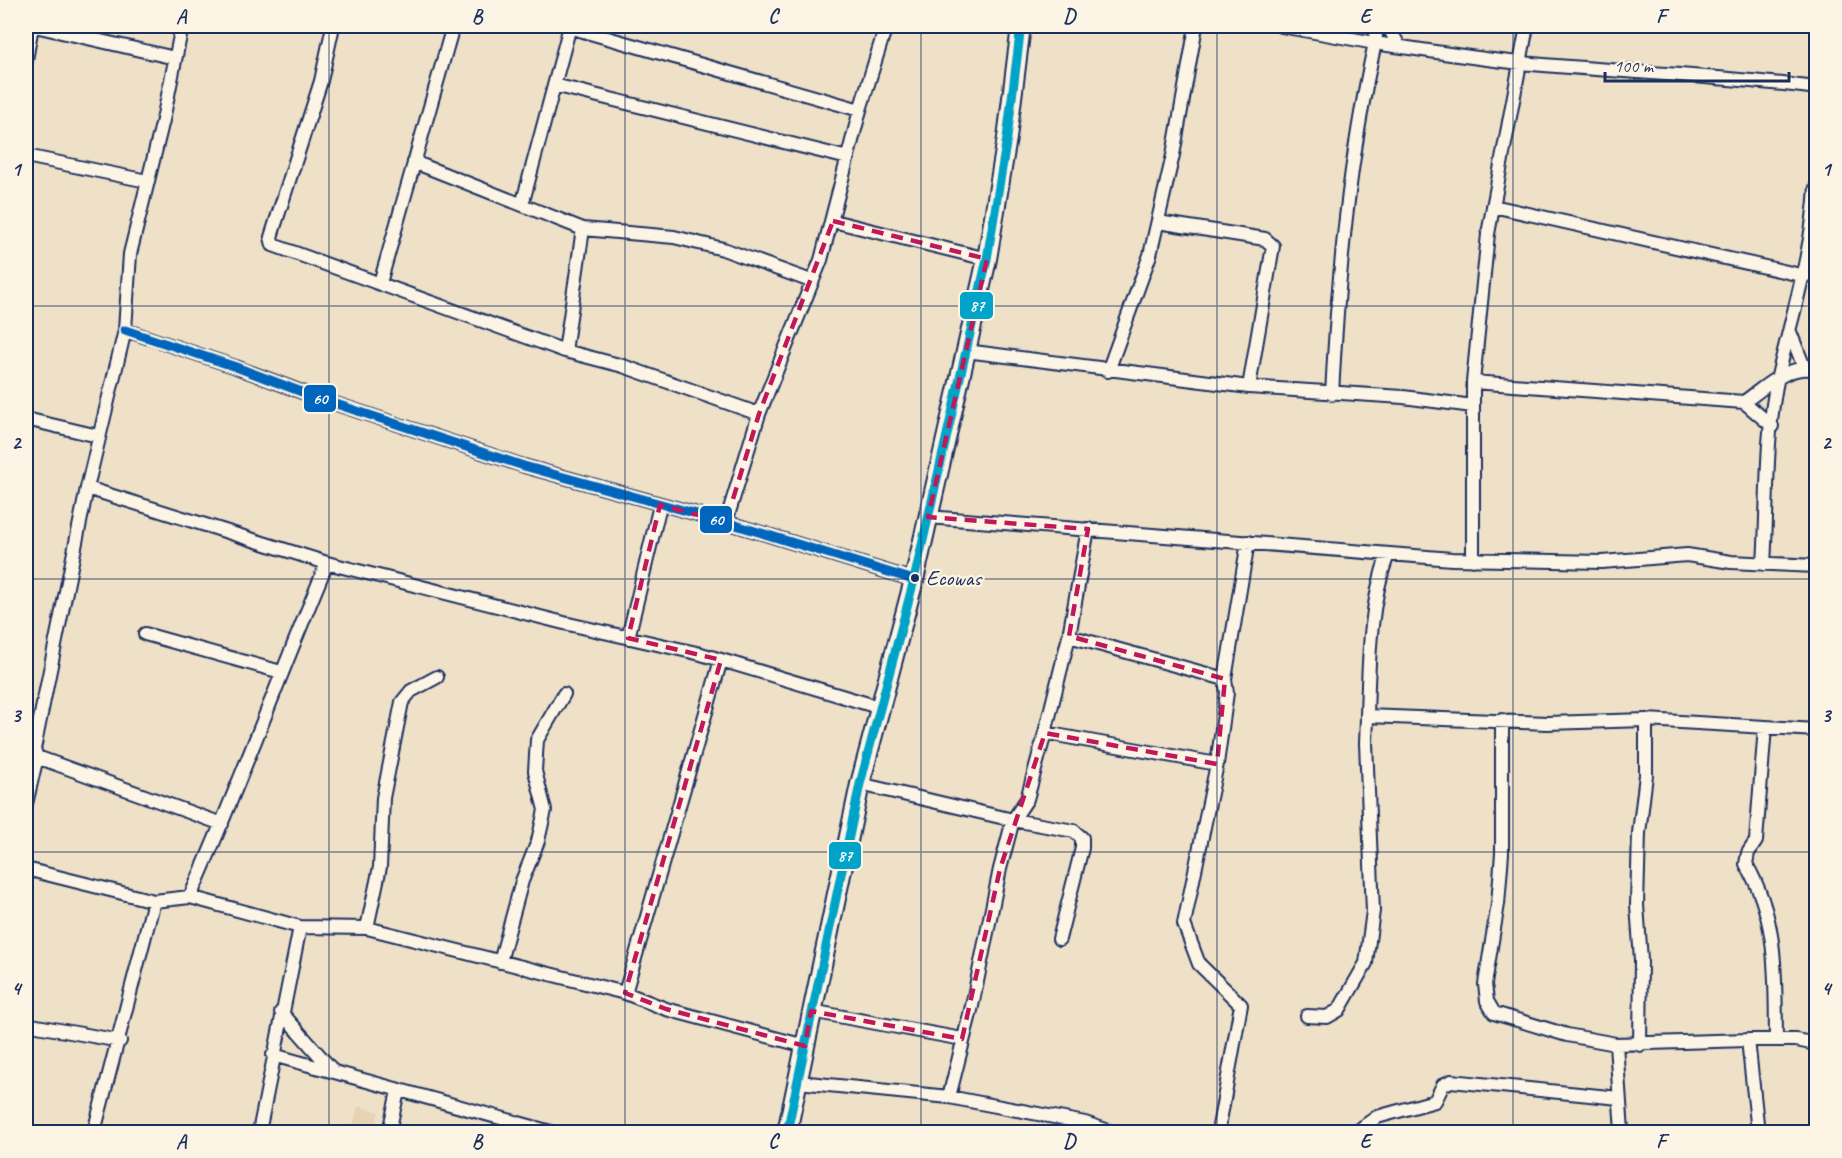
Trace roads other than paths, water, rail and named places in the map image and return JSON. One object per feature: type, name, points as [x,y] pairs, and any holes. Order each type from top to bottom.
[{"type":"street","points":[[26,60],[34,26],[175,58]]},
{"type":"street","points":[[26,804],[87,488],[125,330],[130,254],[182,26]]},
{"type":"street","points":[[333,26],[321,81],[272,237],[273,245],[565,351],[623,366],[759,414]]},
{"type":"street","points":[[380,283],[453,26]]},
{"type":"street","points":[[522,205],[569,26],[860,110]]},
{"type":"street","points":[[726,522],[759,414],[821,260],[833,221],[860,110],[886,26]]},
{"type":"street","points":[[787,1132],[860,784],[878,707],[914,580],[987,259],[1007,138],[1021,26]]},
{"type":"street","points":[[1108,371],[1144,277],[1158,222],[1196,26]]},
{"type":"street","points":[[1281,26],[1375,43],[1518,62],[1736,78],[1816,88]]},
{"type":"street","points":[[1332,394],[1341,256],[1358,125],[1377,26]]},
{"type":"street","points":[[1388,26],[1399,46]]},
{"type":"street","points":[[1473,560],[1473,382],[1493,206],[1518,62],[1527,26]]},
{"type":"street","points":[[554,85],[848,158]]},
{"type":"street","points":[[26,156],[147,181]]},
{"type":"street","points":[[414,162],[583,229],[684,239],[723,249],[811,281]]},
{"type":"street","points":[[1764,564],[1772,426],[1778,377],[1805,276],[1812,263],[1816,187]]},
{"type":"street","points":[[1493,206],[1805,276]]},
{"type":"street","points":[[833,221],[987,259]]},
{"type":"street","points":[[1158,222],[1265,239],[1273,246],[1249,387]]},
{"type":"street","points":[[565,351],[583,229]]},
{"type":"street","points":[[125,330],[236,367],[315,398],[524,466],[726,522],[914,580]]},
{"type":"street","points":[[1744,402],[1778,377],[1810,368],[1790,332]]},
{"type":"street","points":[[966,351],[1108,371],[1249,387],[1403,397],[1473,406]]},
{"type":"street","points":[[1473,382],[1744,402],[1772,426]]},
{"type":"street","points":[[26,419],[98,436]]},
{"type":"street","points":[[87,488],[327,563],[722,660],[878,707]]},
{"type":"street","points":[[628,638],[660,505]]},
{"type":"street","points":[[928,517],[1473,560],[1602,562],[1669,555],[1764,564],[1816,566]]},
{"type":"street","points":[[949,1097],[1013,820],[1027,799],[1069,636],[1088,529]]},
{"type":"street","points":[[1218,1132],[1241,1005],[1199,964],[1184,924],[1217,764],[1227,693],[1225,679],[1248,542]]},
{"type":"street","points":[[1307,1016],[1327,1017],[1339,1010],[1366,963],[1373,911],[1366,754],[1367,716],[1376,597],[1388,554]]},
{"type":"street","points":[[189,897],[222,824],[281,672],[327,563]]},
{"type":"street","points":[[145,634],[281,672]]},
{"type":"street","points":[[1069,636],[1225,679]]},
{"type":"street","points":[[626,993],[722,660]]},
{"type":"street","points":[[367,928],[380,867],[383,798],[402,702],[411,691],[437,677]]},
{"type":"street","points":[[500,962],[522,881],[538,842],[545,810],[535,771],[537,740],[564,694]]},
{"type":"street","points":[[1367,716],[1547,723],[1646,720],[1816,730]]},
{"type":"street","points":[[1502,720],[1502,853],[1498,904],[1485,984],[1487,1001],[1494,1013],[1504,1018],[1567,1035],[1616,1044],[1748,1040],[1816,1044]]},
{"type":"street","points":[[1640,1045],[1641,960],[1637,905],[1639,833],[1646,775],[1646,720]]},
{"type":"street","points":[[1765,727],[1756,841],[1745,859],[1763,897],[1771,928],[1776,1040]]},
{"type":"street","points":[[1045,733],[1217,764]]},
{"type":"street","points":[[26,734],[35,753],[222,824]]},
{"type":"street","points":[[860,784],[1013,820],[1074,831],[1082,838],[1082,848],[1059,939]]},
{"type":"street","points":[[26,869],[154,902],[189,897],[300,927],[367,928],[626,993],[666,1009],[805,1046]]},
{"type":"street","points":[[94,1132],[120,1041],[154,902]]},
{"type":"street","points":[[259,1132],[281,1012],[300,927]]},
{"type":"street","points":[[811,1011],[963,1039]]},
{"type":"street","points":[[281,1012],[335,1073]]},
{"type":"street","points":[[26,1024],[120,1041]]},
{"type":"street","points":[[1748,1040],[1758,1132]]},
{"type":"street","points":[[1616,1044],[1622,1132]]},
{"type":"street","points":[[273,1055],[551,1132]]},
{"type":"street","points":[[1356,1132],[1377,1117],[1435,1101],[1443,1085],[1451,1081],[1619,1098]]},
{"type":"street","points":[[798,1082],[949,1097],[1085,1123],[1112,1132]]},
{"type":"street","points":[[389,1132],[398,1091]]},
{"type":"place","name":"Ecowas","points":[[915,578]]}]
